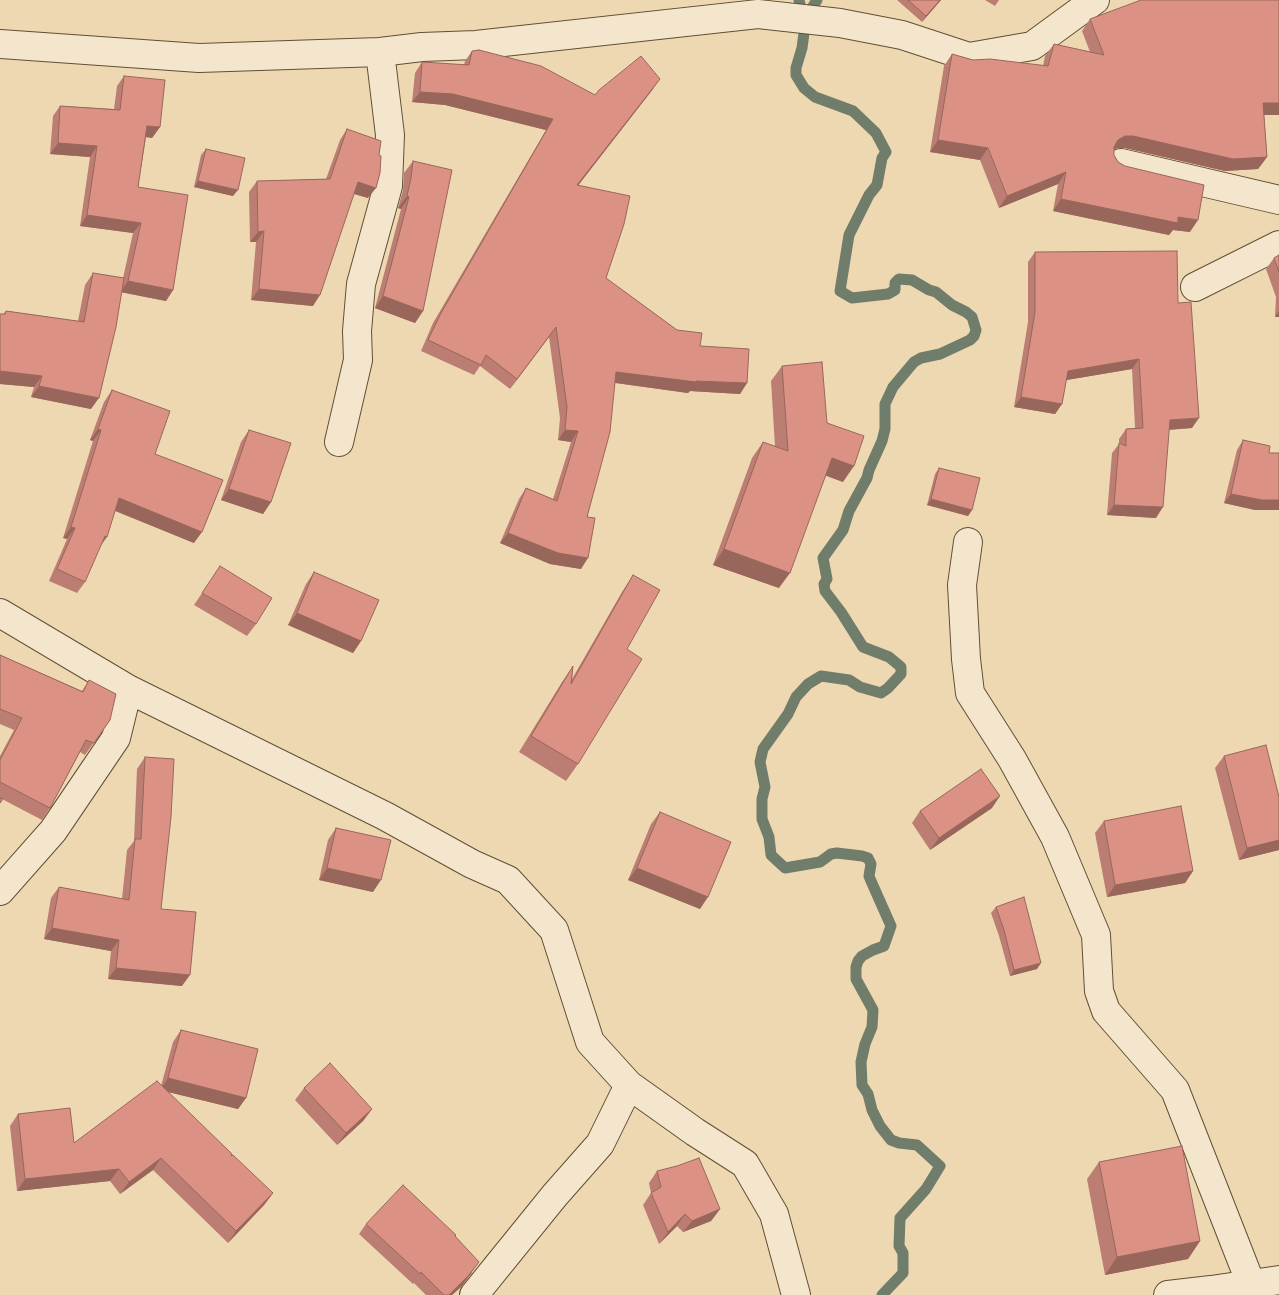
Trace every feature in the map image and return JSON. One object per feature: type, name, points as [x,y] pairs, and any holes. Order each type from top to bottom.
[{"type":"street","points":[[0,44],[199,58],[380,52],[422,47],[476,45],[758,14],[840,23],[902,35],[969,57],[1032,46],[1095,0]]},
{"type":"street","points":[[339,442],[358,360],[357,331],[361,284],[388,186],[390,135],[380,52]]},
{"type":"street","points":[[1120,163],[1279,200]]},
{"type":"street","points":[[1195,287],[1279,245]]},
{"type":"street","points":[[968,542],[962,584],[966,659],[970,693],[1012,759],[1056,838],[1096,935],[1099,991],[1106,1011],[1175,1090],[1250,1284]]},
{"type":"street","points":[[0,613],[128,689],[384,816],[472,864],[508,880],[554,930],[590,1042],[629,1085],[695,1132],[745,1164],[774,1214],[796,1295]]},
{"type":"street","points":[[0,891],[53,831],[116,738],[128,689]]},
{"type":"street","points":[[474,1295],[555,1195],[600,1144],[629,1085]]},
{"type":"street","points":[[1168,1295],[1279,1280]]},
{"type":"building","points":[[908,0],[940,0],[926,16]]},
{"type":"building","points":[[1141,0],[1279,0],[1279,103],[1263,103],[1267,157],[1233,159],[1133,136],[1125,136],[1118,140],[1114,147],[1114,155],[1118,162],[1125,166],[1204,185],[1198,220],[1178,217],[1178,223],[1061,199],[1066,172],[1007,196],[988,148],[938,140],[952,54],[973,60],[990,59],[1048,66],[1054,44],[1104,55],[1090,19]]},
{"type":"building","points":[[479,50],[541,66],[595,95],[641,56],[660,79],[577,185],[630,196],[624,224],[606,278],[677,330],[702,333],[700,346],[749,349],[747,383],[696,382],[616,372],[610,432],[587,517],[595,518],[588,558],[558,553],[508,533],[526,488],[557,501],[578,431],[565,430],[567,407],[556,327],[517,379],[486,355],[481,365],[428,340],[441,313],[553,119],[453,94],[420,92],[422,62],[469,65],[472,51]]},
{"type":"building","points":[[124,76],[165,80],[160,127],[147,126],[138,187],[188,195],[173,290],[128,281],[141,223],[87,215],[97,146],[58,143],[60,106],[120,110]]},
{"type":"building","points":[[347,129],[381,141],[379,155],[381,156],[380,173],[376,188],[358,182],[320,295],[259,289],[264,231],[258,232],[257,181],[330,179]]},
{"type":"building","points":[[206,149],[245,158],[238,190],[198,181]]},
{"type":"building","points":[[413,161],[452,170],[423,311],[383,296],[409,197],[407,196]]},
{"type":"building","points":[[1177,251],[1178,303],[1191,302],[1199,418],[1170,420],[1163,507],[1114,505],[1119,443],[1126,446],[1126,429],[1143,428],[1139,359],[1068,371],[1062,404],[1021,397],[1035,312],[1035,252]]},
{"type":"building","points":[[1279,255],[1279,272],[1274,258]]},
{"type":"building","points":[[93,273],[124,278],[116,327],[99,398],[39,386],[42,376],[0,371],[0,314],[5,314],[6,311],[84,322]]},
{"type":"building","points":[[822,362],[827,423],[864,436],[854,466],[832,458],[790,573],[724,549],[763,442],[788,451],[782,366]]},
{"type":"building","points":[[112,390],[170,411],[155,454],[223,480],[202,532],[119,498],[107,537],[105,536],[85,582],[57,569],[75,528],[71,527],[101,430],[98,429]]},
{"type":"building","points":[[249,430],[291,443],[271,502],[229,489]]},
{"type":"building","points":[[1243,440],[1270,446],[1269,453],[1279,453],[1279,500],[1262,500],[1231,494]]},
{"type":"building","points":[[939,468],[980,478],[972,510],[931,499]]},
{"type":"building","points":[[220,566],[272,598],[256,624],[202,593]]},
{"type":"building","points":[[314,572],[379,600],[361,641],[297,613]]},
{"type":"building","points":[[633,575],[660,590],[627,649],[642,659],[578,764],[531,736],[573,666],[571,684]]},
{"type":"building","points":[[0,655],[83,692],[89,680],[116,694],[110,720],[94,743],[86,740],[50,808],[0,782],[0,760],[22,718],[0,709]]},
{"type":"building","points":[[1266,745],[1279,797],[1279,840],[1247,848],[1224,756]]},
{"type":"building","points":[[145,757],[174,759],[171,817],[161,909],[196,912],[190,975],[116,968],[119,940],[52,928],[59,887],[129,900],[135,839],[141,839]]},
{"type":"building","points":[[981,769],[1000,796],[939,838],[920,811]]},
{"type":"building","points":[[1181,806],[1193,871],[1115,885],[1104,821]]},
{"type":"building","points":[[660,812],[731,842],[708,897],[637,868]]},
{"type":"building","points":[[336,828],[391,840],[381,880],[327,868]]},
{"type":"building","points":[[1024,897],[1041,963],[1014,970],[996,907]]},
{"type":"building","points":[[181,1030],[258,1049],[246,1098],[168,1078]]},
{"type":"building","points":[[330,1063],[372,1109],[346,1133],[304,1088]]},
{"type":"building","points":[[157,1081],[232,1154],[231,1156],[233,1155],[273,1193],[236,1231],[161,1158],[129,1182],[119,1169],[25,1179],[18,1114],[70,1108],[74,1143]]},
{"type":"building","points":[[1182,1146],[1200,1241],[1117,1257],[1099,1162]]},
{"type":"building","points":[[699,1158],[720,1209],[692,1221],[685,1214],[668,1232],[651,1193],[661,1187],[657,1171]]},
{"type":"building","points":[[403,1185],[456,1235],[479,1262],[449,1295],[444,1295],[421,1272],[420,1274],[366,1224]]},
{"type":"waterway","points":[[799,0],[802,13],[806,18],[796,75],[804,88],[815,97],[853,111],[876,133],[886,152],[882,158],[877,185],[869,195],[849,235],[840,291],[852,298],[888,294],[895,290],[895,283],[899,279],[912,280],[936,292],[952,305],[966,312],[972,317],[976,330],[970,340],[940,354],[921,358],[914,362],[893,387],[885,404],[885,429],[882,441],[867,478],[849,511],[843,530],[823,558],[827,579],[824,584],[825,591],[863,647],[889,657],[901,667],[901,674],[881,693],[860,687],[849,680],[821,676],[808,684],[796,697],[788,714],[763,749],[760,762],[765,787],[762,799],[762,819],[769,837],[771,855],[785,868],[820,862],[831,854],[837,853],[868,858],[871,864],[869,876],[891,926],[884,946],[862,956],[856,967],[856,979],[873,1010],[872,1027],[865,1044],[861,1062],[862,1085],[868,1094],[872,1110],[880,1126],[891,1140],[917,1145],[940,1166],[926,1189],[900,1218],[899,1246],[903,1253],[903,1273],[882,1295]]},
{"type":"waterway","points":[[806,17],[817,0]]}]
